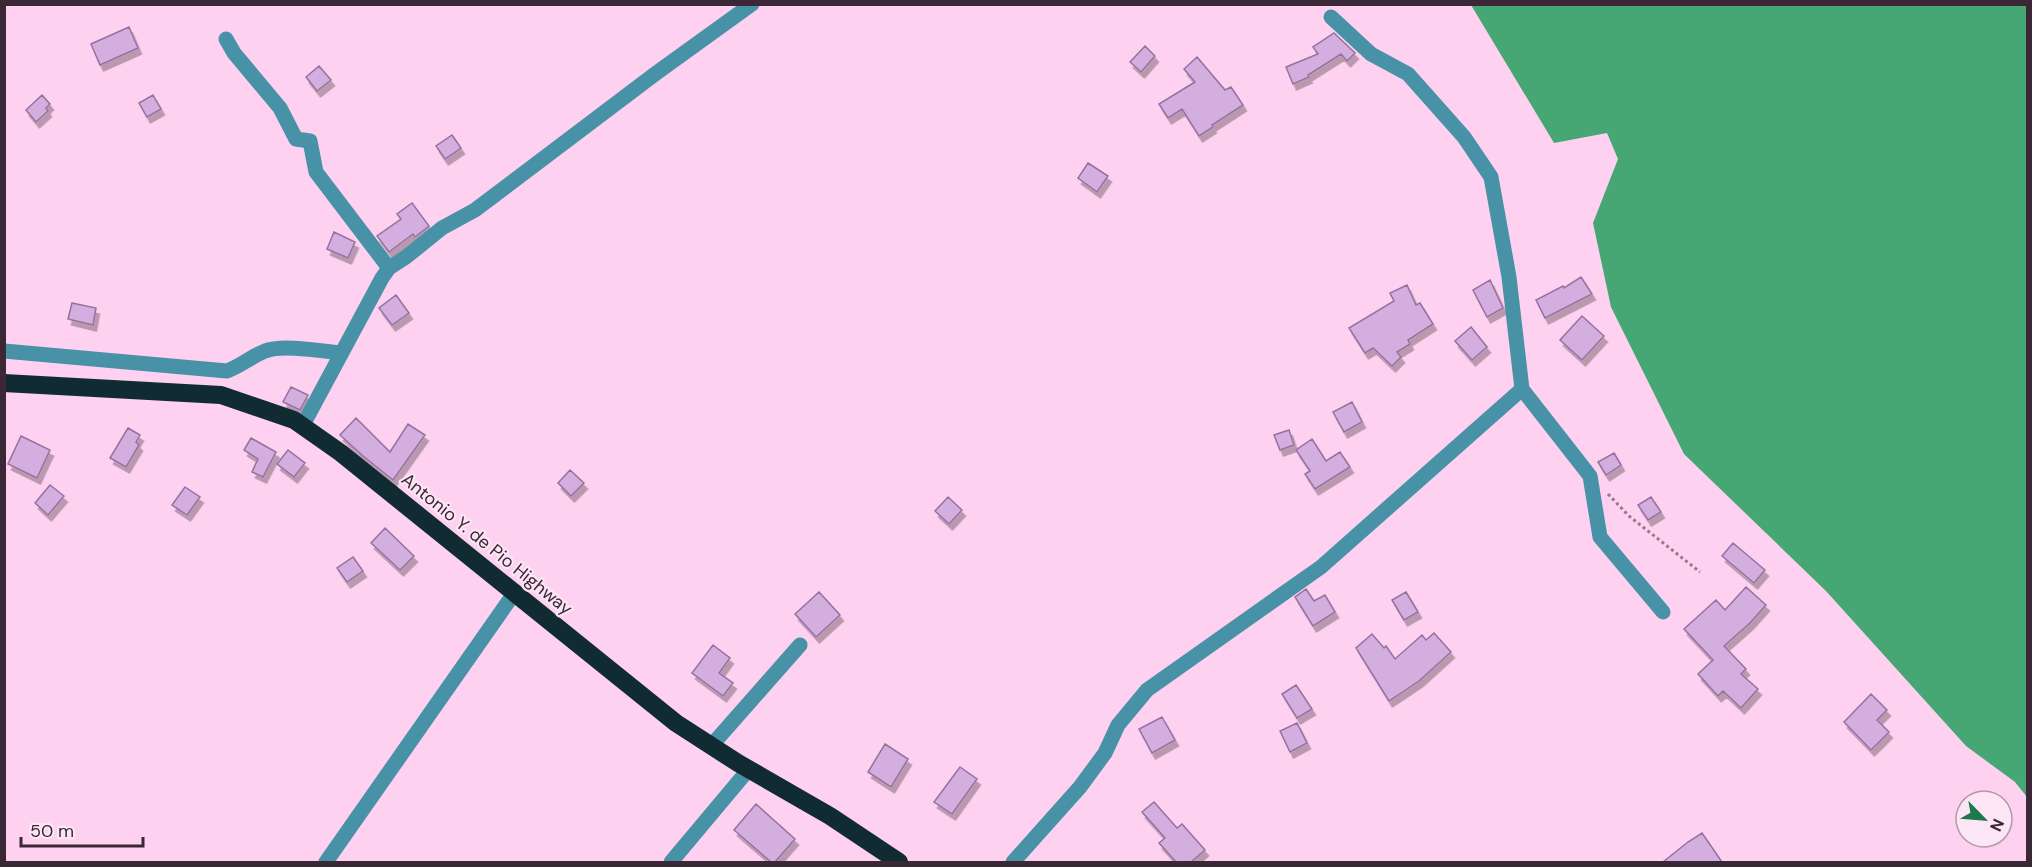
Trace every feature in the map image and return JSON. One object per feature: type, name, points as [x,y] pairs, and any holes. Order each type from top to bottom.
[{"type":"highway","name":"Antonio Y. de Pio Highway","points":[[4,382],[221,395],[294,420],[341,453],[676,723],[830,816],[899,862]]},
{"type":"street","points":[[303,425],[381,278],[389,268],[442,228],[476,210],[752,4]]},
{"type":"street","points":[[1331,17],[1371,54],[1408,75],[1464,138],[1491,177],[1509,277],[1522,389],[1590,476],[1600,537],[1663,612]]},
{"type":"street","points":[[226,39],[234,53],[280,108],[296,139],[310,141],[316,172],[389,268]]},
{"type":"street","points":[[4,351],[227,370],[267,350],[294,348],[341,353]]},
{"type":"street","points":[[1013,862],[1080,787],[1105,753],[1118,725],[1146,690],[1321,567],[1522,389]]},
{"type":"street","points":[[326,862],[515,592]]},
{"type":"street","points":[[711,746],[800,645]]},
{"type":"street","points":[[671,862],[749,769]]},
{"type":"path","points":[[1590,476],[1629,516],[1700,572]]},
{"type":"shaded area","points":[[1471,5],[2027,5],[2027,797],[2015,782],[1966,746],[1826,591],[1684,454],[1611,307],[1593,223],[1618,159],[1607,133],[1554,143]]},
{"type":"building","points":[[129,27],[138,48],[100,65],[91,44]]},
{"type":"building","points":[[1334,33],[1355,53],[1347,61],[1341,54],[1308,75],[1309,77],[1293,84],[1286,67],[1318,54],[1313,47]]},
{"type":"building","points":[[1145,46],[1155,56],[1141,72],[1130,62]]},
{"type":"building","points":[[1197,57],[1225,90],[1231,87],[1243,105],[1199,136],[1182,109],[1168,118],[1159,104],[1195,82],[1184,69]]},
{"type":"building","points":[[319,66],[331,80],[317,91],[306,77]]},
{"type":"building","points":[[42,95],[50,104],[46,108],[48,111],[36,122],[26,110]]},
{"type":"building","points":[[153,95],[161,109],[147,117],[139,103]]},
{"type":"building","points":[[452,135],[461,148],[445,159],[436,146]]},
{"type":"building","points":[[1088,163],[1108,176],[1097,192],[1078,178]]},
{"type":"building","points":[[412,203],[429,226],[415,237],[413,234],[389,252],[377,236],[401,219],[397,214]]},
{"type":"building","points":[[334,232],[355,242],[348,258],[327,249]]},
{"type":"building","points":[[1581,277],[1592,294],[1545,318],[1536,300],[1563,286],[1564,288]]},
{"type":"building","points":[[1490,280],[1503,308],[1487,317],[1473,290]]},
{"type":"building","points":[[1407,285],[1416,305],[1420,303],[1433,324],[1408,340],[1410,344],[1397,352],[1401,357],[1392,366],[1373,348],[1365,353],[1349,328],[1394,301],[1390,293]]},
{"type":"building","points":[[396,295],[409,313],[392,325],[379,308]]},
{"type":"building","points":[[72,303],[96,308],[93,325],[68,319]]},
{"type":"building","points":[[1582,316],[1604,336],[1582,360],[1560,340]]},
{"type":"building","points":[[1471,327],[1487,347],[1472,360],[1455,341]]},
{"type":"building","points":[[291,387],[308,395],[300,410],[283,402]]},
{"type":"building","points":[[1352,402],[1362,422],[1344,432],[1333,412]]},
{"type":"building","points":[[356,418],[390,452],[408,424],[425,435],[393,480],[340,435]]},
{"type":"building","points":[[128,428],[140,435],[136,442],[139,445],[126,467],[110,458]]},
{"type":"building","points":[[1289,430],[1294,445],[1280,450],[1274,435]]},
{"type":"building","points":[[21,436],[50,450],[37,478],[8,464]]},
{"type":"building","points":[[251,438],[276,452],[263,477],[252,472],[258,459],[244,450]]},
{"type":"building","points":[[1312,439],[1326,461],[1340,452],[1350,467],[1315,489],[1305,474],[1310,471],[1296,450]]},
{"type":"building","points":[[288,450],[305,463],[294,477],[277,464]]},
{"type":"building","points":[[1614,453],[1621,465],[1606,475],[1598,462]]},
{"type":"building","points":[[570,470],[584,483],[571,496],[558,483]]},
{"type":"building","points":[[50,485],[64,496],[48,515],[35,503]]},
{"type":"building","points":[[185,487],[200,497],[187,515],[172,505]]},
{"type":"building","points":[[948,497],[962,510],[949,524],[935,511]]},
{"type":"building","points":[[1651,497],[1661,512],[1648,520],[1638,505]]},
{"type":"building","points":[[385,528],[414,556],[400,570],[371,543]]},
{"type":"building","points":[[1733,543],[1765,570],[1754,583],[1722,556]]},
{"type":"building","points":[[353,557],[363,571],[347,582],[337,568]]},
{"type":"building","points":[[1746,587],[1766,605],[1724,646],[1746,669],[1741,674],[1758,689],[1741,708],[1723,691],[1718,696],[1698,674],[1713,660],[1684,629],[1716,600],[1725,610]]},
{"type":"building","points":[[1306,589],[1314,601],[1325,595],[1335,612],[1313,626],[1295,597]]},
{"type":"building","points":[[819,592],[840,615],[816,637],[795,614]]},
{"type":"building","points":[[1406,592],[1418,612],[1404,620],[1392,600]]},
{"type":"building","points":[[1434,633],[1451,652],[1419,681],[1389,701],[1356,648],[1372,634],[1384,648],[1386,646],[1395,659],[1422,635],[1426,640]]},
{"type":"building","points":[[713,645],[730,658],[719,673],[733,683],[723,696],[692,673]]},
{"type":"building","points":[[1296,685],[1312,709],[1297,718],[1282,694]]},
{"type":"building","points":[[1871,694],[1887,710],[1877,720],[1889,732],[1871,750],[1844,722]]},
{"type":"building","points":[[1162,717],[1175,740],[1152,753],[1139,729]]},
{"type":"building","points":[[1297,723],[1307,743],[1290,752],[1280,731]]},
{"type":"building","points":[[885,744],[908,759],[891,787],[868,772]]},
{"type":"building","points":[[960,767],[977,779],[952,814],[934,802]]},
{"type":"building","points":[[1154,802],[1177,828],[1182,824],[1205,850],[1191,862],[1176,862],[1159,843],[1165,838],[1142,812]]},
{"type":"building","points":[[756,804],[795,839],[775,862],[771,862],[734,830]]},
{"type":"building","points":[[1702,833],[1722,862],[1663,862],[1688,842]]}]
